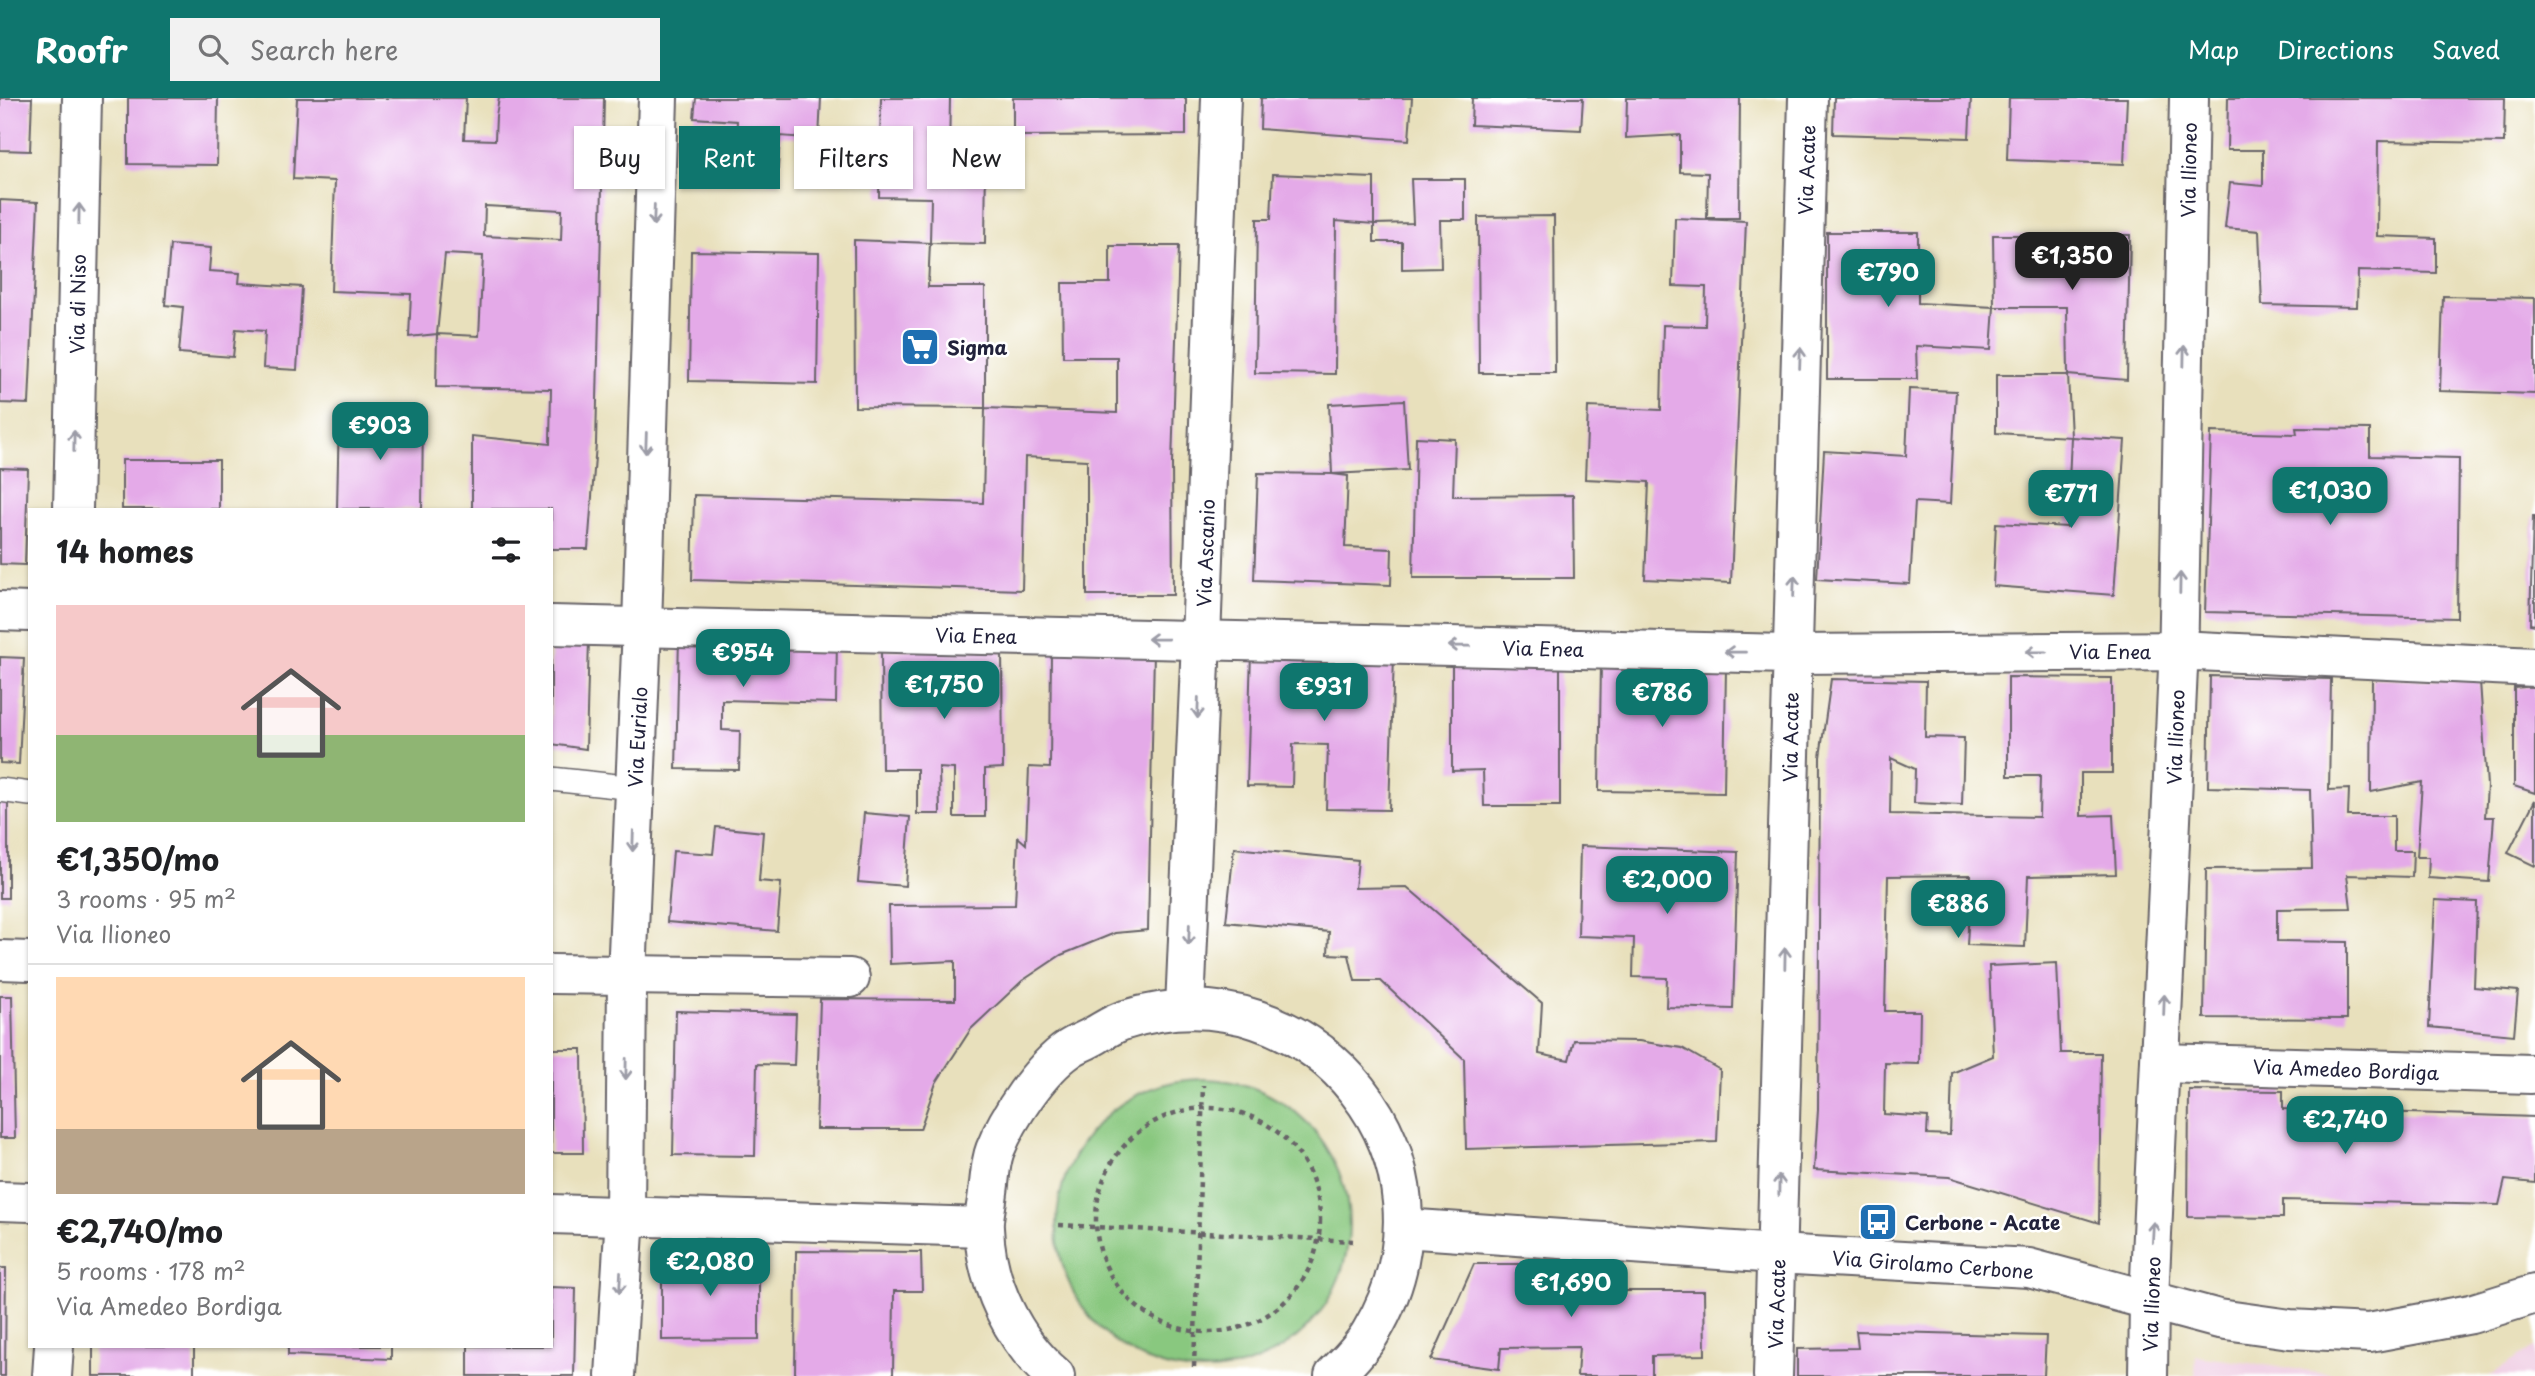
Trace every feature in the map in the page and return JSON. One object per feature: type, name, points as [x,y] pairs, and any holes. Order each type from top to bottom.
[{"type":"street","name":"Via di Niso","points":[[73,508],[82,98]]},
{"type":"street","name":"Via Eurialo","points":[[615,1376],[625,1215],[627,976],[642,627],[658,98]]},
{"type":"street","name":"Via Ascanio","points":[[1185,1008],[1221,98]]},
{"type":"street","name":"Via Acate","points":[[1773,1376],[1808,98]]},
{"type":"street","name":"Via Ilioneo","points":[[2148,1376],[2149,1300],[2162,1063],[2178,652],[2189,98]]},
{"type":"street","points":[[0,611],[28,612]]},
{"type":"street","name":"Via Enea","points":[[553,625],[1792,654],[2178,652],[2535,667]]},
{"type":"street","points":[[0,960],[28,961]]},
{"type":"street","points":[[553,974],[850,978]]},
{"type":"street","points":[[1055,1376],[1039,1362],[1008,1318],[989,1268],[983,1227],[994,1152],[1023,1095],[1068,1050],[1124,1020],[1185,1008],[1243,1014],[1296,1035],[1342,1070],[1377,1116],[1398,1170],[1403,1228],[1394,1282],[1371,1333],[1334,1376]]},
{"type":"street","name":"Via Amedeo Bordiga","points":[[2162,1063],[2531,1074]]},
{"type":"street","points":[[0,1201],[28,1202]]},
{"type":"street","points":[[553,1213],[983,1227]]},
{"type":"street","name":"Via Girolamo Cerbone","points":[[1403,1228],[2029,1268],[2219,1319],[2290,1329],[2369,1333],[2471,1314],[2535,1294]]},
{"type":"street","points":[[52,1376],[54,1348]]},
{"type":"lane","points":[[553,779],[635,788]]},
{"type":"lane","points":[[0,790],[28,794]]},
{"type":"path","points":[[1194,1367],[1203,1085]]},
{"type":"path","points":[[1201,1107],[1235,1110],[1266,1123],[1292,1144],[1311,1173],[1320,1205],[1319,1240],[1308,1272],[1288,1299],[1261,1320],[1229,1331],[1195,1332],[1157,1322],[1126,1298],[1104,1266],[1095,1228],[1098,1192],[1112,1159],[1135,1132],[1166,1114],[1201,1107]]},
{"type":"path","points":[[1059,1225],[1353,1241]]},
{"type":"shaded area","points":[[2535,1347],[2535,1376],[2489,1376]]},
{"type":"shaded area","points":[[2196,1356],[2349,1376],[2195,1376]]},
{"type":"green space","points":[[1203,1079],[1245,1085],[1272,1096],[1296,1112],[1316,1132],[1332,1156],[1343,1183],[1349,1225],[1343,1267],[1332,1294],[1316,1318],[1296,1338],[1272,1354],[1245,1365],[1203,1371],[1161,1365],[1134,1354],[1110,1338],[1090,1318],[1074,1294],[1063,1267],[1057,1225],[1063,1183],[1074,1156],[1090,1132],[1110,1112],[1134,1096],[1161,1085]]},
{"type":"building","points":[[0,98],[32,98],[30,151],[0,150]]},
{"type":"building","points":[[128,98],[218,98],[217,165],[128,164]]},
{"type":"building","points":[[297,98],[466,98],[464,139],[495,140],[499,98],[604,98],[603,126],[574,126],[574,189],[602,189],[596,444],[588,549],[553,549],[553,508],[472,508],[472,436],[550,444],[551,389],[436,387],[437,334],[409,337],[411,294],[331,291],[335,181],[293,179]],"holes":[[[485,206],[562,210],[561,240],[484,236]],[[445,254],[483,256],[479,336],[437,334]]]},
{"type":"building","points":[[696,98],[821,98],[820,126],[794,126],[794,137],[780,136],[780,126],[737,126],[737,121],[694,118]]},
{"type":"building","points":[[881,98],[950,98],[950,126],[927,126],[927,189],[986,189],[985,244],[930,243],[931,198],[879,197],[879,189],[913,189],[913,126],[880,126]]},
{"type":"building","points":[[1013,98],[1186,98],[1186,135],[1025,136],[1025,126],[1013,126]]},
{"type":"building","points":[[1261,98],[1412,98],[1409,140],[1260,129]]},
{"type":"building","points":[[1472,98],[1583,98],[1581,130],[1471,125]]},
{"type":"building","points":[[1627,98],[1740,98],[1739,218],[1707,218],[1708,173],[1680,172],[1680,135],[1626,138]]},
{"type":"building","points":[[1834,98],[1971,98],[1969,138],[1833,134]]},
{"type":"building","points":[[2009,98],[2127,98],[2124,164],[2007,160]]},
{"type":"building","points":[[2228,98],[2505,98],[2504,143],[2378,141],[2377,236],[2436,238],[2436,273],[2358,271],[2357,307],[2262,305],[2259,231],[2225,228],[2230,183],[2263,186],[2263,150],[2227,150]]},
{"type":"building","points":[[1273,174],[1374,178],[1374,224],[1336,221],[1335,374],[1255,373],[1257,219],[1271,219]]},
{"type":"building","points":[[1411,179],[1465,179],[1465,220],[1440,220],[1441,268],[1402,269],[1402,242],[1374,242],[1374,224],[1413,223]]},
{"type":"building","points":[[0,200],[38,202],[29,404],[0,403]]},
{"type":"building","points":[[1554,216],[1555,373],[1479,373],[1478,217]]},
{"type":"building","points":[[1675,218],[1746,221],[1731,583],[1645,579],[1649,482],[1585,479],[1588,407],[1661,410],[1663,325],[1705,326],[1706,287],[1673,286]]},
{"type":"building","points":[[1827,232],[1918,232],[1918,303],[1994,307],[1991,350],[1916,346],[1917,379],[1827,379]]},
{"type":"building","points":[[1993,235],[2130,235],[2127,380],[2068,375],[2067,307],[1994,307]]},
{"type":"building","name":"Sigma","points":[[854,240],[930,243],[928,287],[985,287],[985,408],[855,407]]},
{"type":"building","points":[[170,245],[211,248],[209,271],[240,273],[239,283],[302,287],[297,370],[263,368],[265,331],[236,329],[233,357],[179,353],[183,307],[165,305]]},
{"type":"building","points":[[1110,246],[1179,246],[1172,464],[1173,595],[1087,595],[1087,460],[1025,457],[1022,590],[692,580],[694,495],[983,503],[985,408],[1117,413],[1117,357],[1063,357],[1062,283],[1110,283]]},
{"type":"building","points":[[691,251],[819,253],[817,384],[689,381]]},
{"type":"building","points":[[2443,296],[2535,298],[2535,394],[2440,391]]},
{"type":"building","points":[[1996,375],[2068,375],[2071,437],[1996,433]]},
{"type":"building","points":[[1909,389],[1956,391],[1950,504],[1915,502],[1910,584],[1817,579],[1824,451],[1906,456]]},
{"type":"building","points":[[1404,400],[1408,470],[1332,474],[1329,404]]},
{"type":"building","points":[[339,413],[423,415],[422,508],[337,508]]},
{"type":"building","points":[[2296,428],[2370,429],[2370,456],[2459,458],[2457,618],[2205,612],[2211,432],[2297,434]]},
{"type":"building","points":[[1416,437],[1455,439],[1453,496],[1573,495],[1574,578],[1413,578]]},
{"type":"building","points":[[2071,437],[2125,440],[2114,595],[1993,586],[1996,523],[2067,527]]},
{"type":"building","points":[[122,460],[219,460],[219,508],[122,508]]},
{"type":"building","points":[[0,468],[28,469],[25,565],[0,564]]},
{"type":"building","points":[[1258,473],[1348,476],[1345,547],[1392,549],[1391,585],[1254,580]]},
{"type":"building","points":[[2535,516],[2535,625],[2530,624]]},
{"type":"building","points":[[679,637],[837,640],[836,703],[722,700],[722,730],[740,731],[739,770],[676,769]]},
{"type":"building","points":[[553,638],[589,639],[586,749],[553,744]]},
{"type":"building","points":[[1002,649],[1003,768],[985,769],[985,817],[954,817],[954,769],[939,768],[940,814],[917,814],[917,769],[882,769],[881,650]]},
{"type":"building","points":[[1051,650],[1154,652],[1148,930],[1115,933],[1061,955],[1022,981],[971,1029],[936,1083],[920,1129],[816,1129],[820,999],[955,1000],[955,961],[890,964],[889,906],[1015,905],[1018,837],[1026,844],[1029,767],[1050,768]]},
{"type":"building","points":[[1251,652],[1394,656],[1389,810],[1326,809],[1328,745],[1293,744],[1292,787],[1247,786]]},
{"type":"building","points":[[0,657],[24,658],[19,764],[0,763]]},
{"type":"building","points":[[1452,662],[1560,662],[1560,806],[1484,806],[1483,770],[1452,771]]},
{"type":"building","points":[[1601,664],[1726,667],[1724,793],[1599,791]]},
{"type":"building","points":[[2210,676],[2331,679],[2329,790],[2349,789],[2348,816],[2394,816],[2394,851],[2413,851],[2412,877],[2347,875],[2351,908],[2277,909],[2277,941],[2347,942],[2347,1019],[2204,1018],[2206,869],[2312,868],[2310,790],[2208,787]]},
{"type":"building","points":[[2008,677],[2112,678],[2112,773],[2081,773],[2081,816],[2113,815],[2116,874],[2028,876],[2025,947],[1967,945],[1971,875],[1888,876],[1885,1011],[1920,1011],[1919,1064],[1885,1063],[1884,1114],[1928,1117],[1927,1134],[1950,1135],[1952,1073],[1993,1056],[1989,966],[2057,963],[2061,1053],[2101,1053],[2099,1223],[1949,1177],[1814,1170],[1818,1110],[1820,757],[1831,679],[1926,681],[1925,737],[1964,738],[1962,805],[1914,803],[1915,769],[1891,758],[1890,814],[2039,817],[2040,776],[2008,776]]},
{"type":"building","points":[[2372,679],[2480,681],[2487,786],[2485,817],[2494,817],[2489,882],[2428,878],[2429,857],[2417,857],[2422,782],[2371,792]]},
{"type":"building","points":[[2535,686],[2535,793],[2514,786],[2514,688]]},
{"type":"building","points":[[0,798],[8,798],[8,898],[0,898]]},
{"type":"building","points":[[2535,800],[2535,866],[2508,853]]},
{"type":"building","points":[[864,813],[910,817],[905,886],[858,882]]},
{"type":"building","points":[[716,827],[763,832],[759,881],[781,883],[777,931],[667,922],[673,851],[713,854]]},
{"type":"building","points":[[1580,846],[1738,852],[1733,1009],[1666,1007],[1667,978],[1633,977],[1634,938],[1578,936]]},
{"type":"building","points":[[1234,848],[1358,860],[1355,888],[1407,887],[1542,1003],[1539,1054],[1569,1060],[1574,1040],[1639,1041],[1682,1048],[1720,1070],[1717,1142],[1466,1149],[1464,1059],[1381,981],[1355,981],[1349,955],[1328,954],[1329,932],[1226,922]]},
{"type":"building","points":[[2435,900],[2477,902],[2474,987],[2518,991],[2514,1035],[2429,1027]]},
{"type":"building","points":[[0,996],[12,996],[15,1138],[0,1138]]},
{"type":"building","points":[[676,1011],[796,1014],[794,1065],[757,1064],[755,1156],[673,1155]]},
{"type":"building","points":[[553,1049],[582,1049],[583,1153],[553,1153]]},
{"type":"building","points":[[2189,1090],[2283,1091],[2283,1109],[2535,1117],[2535,1183],[2505,1180],[2499,1205],[2283,1200],[2283,1218],[2188,1217]]},
{"type":"building","points":[[796,1251],[921,1252],[922,1291],[894,1291],[893,1376],[795,1376]]},
{"type":"building","points":[[662,1256],[759,1256],[759,1339],[662,1340]]},
{"type":"building","points":[[1474,1264],[1617,1264],[1618,1291],[1704,1291],[1705,1355],[1652,1356],[1652,1376],[1577,1376],[1579,1347],[1501,1348],[1499,1369],[1431,1360]]},
{"type":"building","points":[[0,1268],[6,1268],[5,1376],[0,1376]]},
{"type":"building","points":[[553,1287],[576,1288],[574,1376],[468,1376],[468,1348],[553,1348]]},
{"type":"building","points":[[1856,1331],[2046,1336],[2044,1376],[1797,1376],[1797,1349],[1858,1348]]},
{"type":"building","points":[[93,1348],[194,1348],[194,1376],[93,1376]]},
{"type":"building","points":[[288,1348],[391,1348],[391,1359],[288,1355]]},
{"type":"place","name":"Sigma","points":[[920,347]]},
{"type":"place","name":"Cerbone - Acate","points":[[1878,1222]]}]
